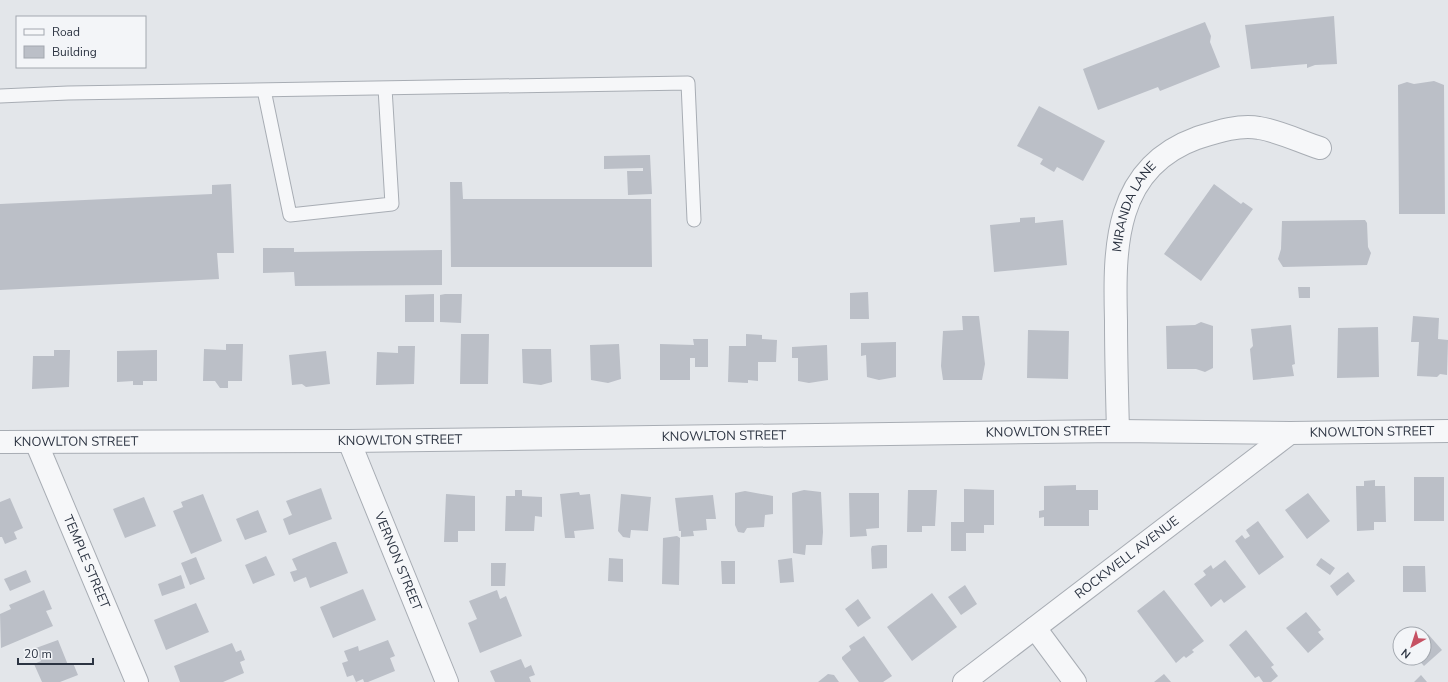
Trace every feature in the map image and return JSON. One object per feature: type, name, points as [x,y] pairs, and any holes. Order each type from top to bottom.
[{"type":"street","name":"MIRANDA LANE","points":[[1118,431],[1115,267],[1120,227],[1125,211],[1130,196],[1147,171],[1158,159],[1175,147],[1213,133],[1246,127],[1260,128],[1320,148]]},
{"type":"street","name":"KNOWLTON STREET","points":[[0,442],[349,441],[1118,431],[1290,433],[1448,431]]},
{"type":"street","name":"ROCKWELL AVENUE","points":[[964,682],[1290,433]]},
{"type":"street","name":"VERNON STREET","points":[[349,441],[447,682]]},
{"type":"street","name":"TEMPLE STREET","points":[[36,442],[137,682]]},
{"type":"street","points":[[1035,628],[1075,682]]},
{"type":"lane","points":[[0,96],[68,92],[688,83],[694,220]]},
{"type":"lane","points":[[264,90],[290,215],[392,204],[386,88]]},
{"type":"building","points":[[1334,16],[1337,64],[1315,65],[1307,68],[1307,64],[1251,69],[1245,25]]},
{"type":"building","points":[[1205,22],[1211,36],[1210,42],[1220,67],[1160,91],[1158,87],[1098,110],[1083,69]]},
{"type":"building","points":[[1434,81],[1444,85],[1445,214],[1399,214],[1398,85],[1407,82],[1414,84]]},
{"type":"building","points":[[1039,106],[1105,141],[1083,181],[1057,167],[1054,172],[1040,164],[1043,159],[1017,146]]},
{"type":"building","points":[[650,155],[652,194],[628,195],[627,171],[643,171],[643,168],[604,169],[604,156]]},
{"type":"building","points":[[450,182],[462,182],[463,199],[651,199],[652,267],[451,267]]},
{"type":"building","points":[[231,184],[234,253],[217,253],[219,279],[0,290],[0,204],[212,194],[212,185]]},
{"type":"building","points":[[1214,184],[1241,204],[1243,202],[1253,209],[1201,281],[1164,254]]},
{"type":"building","points":[[1035,217],[1035,223],[1063,220],[1067,265],[994,272],[990,225],[1020,222],[1020,218]]},
{"type":"building","points":[[1365,220],[1367,223],[1368,247],[1371,253],[1367,265],[1283,267],[1278,259],[1281,249],[1282,221]]},
{"type":"building","points":[[263,248],[294,248],[294,252],[442,250],[442,285],[295,286],[294,272],[263,273]]},
{"type":"building","points":[[1298,287],[1310,287],[1310,298],[1299,298]]},
{"type":"building","points":[[868,292],[869,319],[850,319],[850,293]]},
{"type":"building","points":[[434,294],[434,322],[405,322],[405,295]]},
{"type":"building","points":[[462,294],[461,323],[440,322],[440,295]]},
{"type":"building","points":[[962,316],[979,316],[985,364],[982,380],[943,380],[941,366],[943,331],[963,330]]},
{"type":"building","points":[[1413,316],[1439,318],[1438,339],[1448,340],[1447,375],[1440,374],[1437,377],[1417,376],[1419,342],[1411,342]]},
{"type":"building","points":[[1201,322],[1213,326],[1213,368],[1205,372],[1196,369],[1167,369],[1166,326],[1195,325]]},
{"type":"building","points":[[1291,325],[1295,364],[1292,365],[1294,376],[1253,380],[1250,349],[1253,346],[1251,329]]},
{"type":"building","points":[[1378,327],[1379,377],[1337,378],[1338,328]]},
{"type":"building","points":[[1028,330],[1069,331],[1068,379],[1027,378]]},
{"type":"building","points":[[461,334],[489,334],[488,384],[460,384]]},
{"type":"building","points":[[746,334],[762,335],[762,339],[777,340],[776,362],[758,362],[758,381],[748,380],[748,383],[728,382],[729,346],[746,346]]},
{"type":"building","points":[[693,339],[708,339],[708,367],[695,367],[695,358],[690,358],[690,380],[660,380],[660,344],[694,345]]},
{"type":"building","points":[[896,342],[896,377],[879,380],[867,377],[866,355],[861,356],[861,343]]},
{"type":"building","points":[[226,344],[243,344],[242,381],[228,381],[228,388],[220,388],[215,381],[203,381],[204,349],[226,350]]},
{"type":"building","points":[[619,344],[621,379],[608,383],[591,380],[590,345]]},
{"type":"building","points":[[827,345],[828,380],[809,383],[798,381],[798,358],[792,358],[792,347]]},
{"type":"building","points":[[398,346],[415,346],[414,384],[376,385],[377,352],[398,353]]},
{"type":"building","points":[[522,349],[551,349],[552,382],[541,385],[523,383]]},
{"type":"building","points":[[54,350],[70,350],[69,387],[32,389],[33,356],[54,356]]},
{"type":"building","points":[[157,350],[157,381],[143,381],[143,385],[133,385],[133,381],[117,382],[117,351]]},
{"type":"building","points":[[326,351],[330,384],[306,387],[302,384],[292,385],[289,355]]},
{"type":"building","points":[[1414,477],[1444,477],[1444,521],[1414,521]]},
{"type":"building","points":[[1375,480],[1375,486],[1385,486],[1386,522],[1374,522],[1374,530],[1357,531],[1356,486],[1364,486],[1364,481]]},
{"type":"building","points":[[1076,485],[1076,490],[1098,490],[1098,510],[1089,510],[1089,526],[1044,526],[1044,517],[1039,518],[1039,511],[1044,510],[1044,486]]},
{"type":"building","points":[[321,488],[332,519],[289,535],[283,519],[292,515],[286,501]]},
{"type":"building","points":[[964,489],[994,490],[994,525],[984,525],[984,533],[966,533],[966,551],[951,551],[951,522],[964,522]]},
{"type":"building","points":[[515,490],[522,490],[522,496],[542,497],[542,517],[535,516],[534,531],[505,531],[506,496],[515,496]]},
{"type":"building","points":[[804,490],[821,492],[823,532],[822,545],[806,545],[805,555],[793,553],[792,493]]},
{"type":"building","points":[[908,490],[937,490],[935,526],[922,526],[922,532],[907,532]]},
{"type":"building","points":[[745,491],[773,496],[773,514],[765,515],[764,527],[747,528],[744,533],[738,532],[735,525],[735,493]]},
{"type":"building","points":[[579,492],[580,495],[590,494],[594,529],[574,531],[575,538],[565,538],[560,494]]},
{"type":"building","points":[[849,493],[879,493],[879,528],[866,529],[867,536],[850,537]]},
{"type":"building","points":[[1308,493],[1330,521],[1307,539],[1285,510]]},
{"type":"building","points":[[203,494],[222,541],[191,554],[173,511],[183,507],[181,502]]},
{"type":"building","points":[[446,494],[475,496],[475,531],[458,531],[458,542],[444,542]]},
{"type":"building","points":[[621,494],[651,497],[648,531],[631,530],[630,538],[623,537],[618,531]]},
{"type":"building","points":[[713,495],[716,519],[706,519],[707,530],[693,531],[694,536],[681,537],[675,498]]},
{"type":"building","points":[[144,497],[156,526],[125,538],[113,509]]},
{"type":"building","points":[[10,498],[23,528],[14,532],[17,539],[5,544],[2,537],[0,537],[0,502]]},
{"type":"building","points":[[258,510],[267,532],[245,540],[236,519]]},
{"type":"building","points":[[1258,521],[1284,557],[1259,575],[1235,541],[1242,535],[1245,539],[1250,536],[1246,530]]},
{"type":"building","points":[[677,536],[680,538],[679,585],[662,584],[663,538]]},
{"type":"building","points":[[336,542],[348,573],[310,588],[306,577],[294,582],[290,572],[297,570],[292,559]]},
{"type":"building","points":[[887,545],[887,568],[872,569],[872,546]]},
{"type":"building","points":[[266,556],[275,575],[253,584],[245,565]]},
{"type":"building","points":[[196,557],[205,579],[190,585],[181,563]]},
{"type":"building","points":[[609,558],[623,559],[623,582],[608,581]]},
{"type":"building","points":[[792,558],[794,582],[780,583],[778,560]]},
{"type":"building","points":[[1321,558],[1335,568],[1330,575],[1316,565]]},
{"type":"building","points":[[1225,560],[1246,587],[1224,603],[1221,599],[1211,607],[1194,584],[1206,575],[1203,571],[1211,565],[1213,569]]},
{"type":"building","points":[[721,561],[735,561],[735,584],[722,584]]},
{"type":"building","points":[[491,563],[506,563],[505,586],[491,586]]},
{"type":"building","points":[[1403,566],[1425,566],[1426,592],[1403,592]]},
{"type":"building","points":[[26,570],[31,582],[10,591],[4,579]]},
{"type":"building","points":[[1348,572],[1355,581],[1337,596],[1330,586]]},
{"type":"building","points":[[181,575],[185,588],[162,596],[158,584]]},
{"type":"building","points":[[965,585],[977,604],[961,615],[948,597]]},
{"type":"building","points":[[363,589],[376,620],[333,638],[320,607]]},
{"type":"building","points":[[44,590],[52,609],[46,611],[53,626],[1,648],[0,614],[11,609],[9,605]]},
{"type":"building","points":[[497,590],[500,599],[506,596],[522,636],[480,653],[468,623],[477,619],[469,601]]},
{"type":"building","points":[[1164,590],[1204,641],[1192,650],[1194,652],[1186,658],[1184,656],[1176,663],[1137,611]]},
{"type":"building","points":[[932,593],[957,627],[912,661],[887,627]]},
{"type":"building","points":[[858,599],[871,618],[858,627],[845,609]]},
{"type":"building","points":[[196,603],[209,632],[166,650],[154,620]]},
{"type":"building","points":[[1306,612],[1321,630],[1318,632],[1324,639],[1308,653],[1286,628]]},
{"type":"building","points":[[1246,630],[1274,665],[1271,667],[1278,676],[1271,682],[1263,682],[1259,676],[1255,678],[1229,645]]},
{"type":"building","points":[[864,636],[892,676],[883,682],[859,682],[842,659],[842,657],[851,650],[849,646]]},
{"type":"building","points":[[1432,639],[1442,650],[1432,659]]},
{"type":"building","points":[[58,640],[68,665],[73,663],[78,675],[60,682],[42,682],[34,664],[41,661],[36,648]]},
{"type":"building","points":[[388,640],[395,656],[390,658],[395,671],[368,682],[364,682],[363,679],[356,682],[353,675],[347,677],[342,663],[348,661],[344,651],[358,646],[359,651]]},
{"type":"building","points":[[232,643],[236,652],[241,650],[245,660],[240,662],[244,673],[223,682],[180,682],[174,666]]},
{"type":"building","points":[[521,659],[525,668],[531,665],[535,675],[529,677],[531,682],[495,682],[490,671]]},
{"type":"building","points":[[828,674],[834,675],[839,682],[818,682]]},
{"type":"building","points":[[1164,674],[1171,682],[1154,682]]},
{"type":"building","points":[[1421,675],[1427,682],[1414,682]]}]
